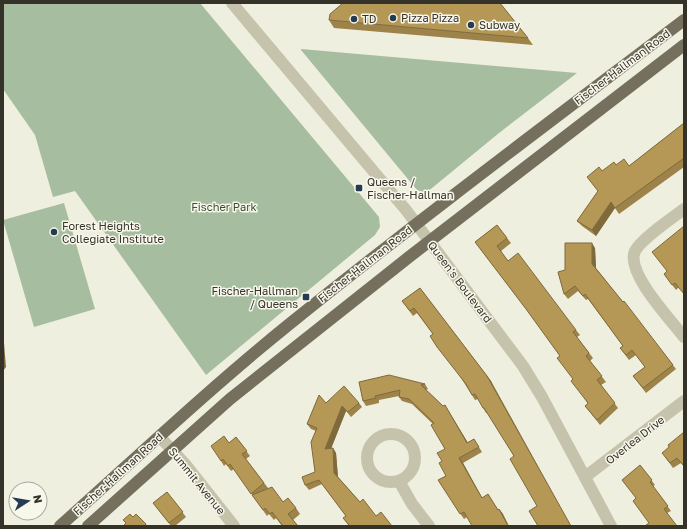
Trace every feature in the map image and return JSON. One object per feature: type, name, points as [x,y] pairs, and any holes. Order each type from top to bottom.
[{"type":"main road","name":"Fischer-Hallman Road","points":[[60,526],[287,326],[416,224],[684,20]]},
{"type":"main road","name":"Fischer-Hallman Road","points":[[88,526],[172,449],[230,399],[430,241],[684,45]]},
{"type":"street","name":"Queen's Boulevard","points":[[232,3],[430,241],[523,366],[542,397],[611,526]]},
{"type":"street","points":[[684,209],[640,243],[634,252],[633,260],[639,278],[684,337]]},
{"type":"street","name":"Overlea Drive","points":[[585,477],[684,401]]},
{"type":"street","name":"Summit Avenue","points":[[160,437],[172,449],[234,526]]},
{"type":"street","points":[[399,481],[412,504],[429,526]]},
{"type":"green space","name":"Fischer Park","points":[[3,3],[200,3],[379,217],[380,227],[375,235],[206,375],[75,191],[53,197],[35,135],[3,89]]},
{"type":"green space","points":[[301,50],[577,73],[499,133],[426,193],[417,190]]},
{"type":"green space","points":[[64,203],[95,309],[34,327],[3,220]]},
{"type":"building","points":[[343,3],[500,3],[528,38],[329,20],[330,14]]},
{"type":"building","points":[[684,123],[684,158],[615,208],[611,202],[592,230],[577,221],[598,191],[587,177],[599,167],[602,171],[614,162],[616,165],[624,159],[629,166]]},
{"type":"building","points":[[497,225],[507,238],[497,246],[508,261],[518,253],[576,330],[573,332],[589,353],[586,356],[602,376],[597,380],[615,403],[597,420],[585,406],[588,403],[571,381],[573,379],[557,358],[560,356],[475,242]]},
{"type":"building","points":[[684,226],[684,294],[675,283],[672,285],[664,274],[667,271],[652,252]]},
{"type":"building","points":[[565,243],[592,243],[592,264],[623,302],[624,301],[673,365],[643,388],[633,376],[645,367],[632,350],[626,355],[620,348],[623,346],[585,294],[583,296],[575,286],[564,294],[558,272],[565,270]]},
{"type":"building","points":[[420,288],[487,376],[571,526],[538,526],[529,511],[537,506],[510,459],[514,456],[475,394],[472,395],[466,384],[437,347],[430,336],[433,334],[414,308],[410,311],[402,301]]},
{"type":"building","points":[[389,375],[425,384],[421,385],[443,406],[445,405],[467,443],[474,439],[479,447],[459,458],[482,498],[488,494],[498,510],[499,509],[508,526],[472,526],[464,512],[460,514],[438,480],[446,476],[439,463],[442,461],[437,453],[445,449],[431,425],[434,423],[409,399],[399,397],[400,390],[375,396],[376,398],[363,401],[359,382]]},
{"type":"building","points":[[344,386],[359,403],[348,412],[342,406],[325,449],[333,448],[334,473],[360,502],[363,499],[376,516],[381,512],[392,526],[350,526],[343,518],[346,516],[319,480],[305,485],[302,477],[315,472],[311,442],[317,428],[307,424],[319,395],[326,403]]},
{"type":"building","points":[[684,432],[684,466],[677,458],[670,463],[662,453],[669,447],[668,445]]},
{"type":"building","points":[[224,436],[229,443],[236,437],[247,451],[242,454],[264,483],[251,494],[230,464],[228,466],[223,459],[221,461],[211,446]]},
{"type":"building","points":[[640,465],[652,480],[650,482],[668,506],[664,509],[677,526],[646,526],[649,523],[633,501],[636,498],[622,480]]},
{"type":"building","points":[[272,487],[283,502],[288,498],[296,508],[288,514],[298,526],[283,526],[272,512],[270,514],[265,508],[263,510],[252,495]]},
{"type":"building","points":[[167,492],[183,512],[169,523],[153,503]]},
{"type":"building","points":[[130,514],[133,517],[136,514],[146,524],[145,526],[123,526],[126,523],[123,520]]},
{"type":"place","name":"Pizza Pizza","points":[[393,18]]},
{"type":"place","name":"TD","points":[[354,19]]},
{"type":"place","name":"Subway","points":[[471,25]]},
{"type":"place","name":"Queens / Fischer-Hallman","points":[[359,188]]},
{"type":"place","name":"Forest Heights Collegiate Institute","points":[[54,232]]},
{"type":"place","name":"Fischer-Hallman / Queens","points":[[306,297]]}]
